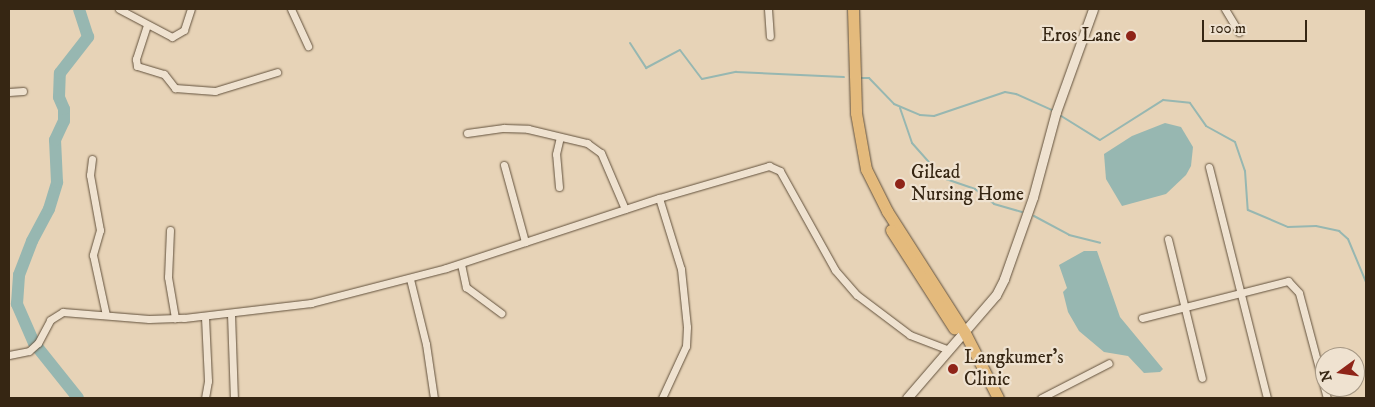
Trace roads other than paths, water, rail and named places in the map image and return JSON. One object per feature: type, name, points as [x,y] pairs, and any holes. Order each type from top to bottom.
[{"type":"highway","points":[[846,9],[848,107],[859,169],[881,213],[963,336],[991,398]]},
{"type":"highway","points":[[852,9],[856,113],[866,169],[887,211],[963,336],[998,398]]},
{"type":"street","points":[[119,9],[165,35],[176,37],[184,30],[191,9]]},
{"type":"street","points":[[291,9],[308,46]]},
{"type":"street","points":[[768,9],[770,36]]},
{"type":"street","points":[[907,398],[963,336],[996,295],[1004,279],[1033,197],[1056,112],[1093,9]]},
{"type":"street","points":[[1225,9],[1239,32]]},
{"type":"street","points":[[147,25],[136,59],[137,66],[164,74],[175,88],[215,91],[277,72]]},
{"type":"street","points":[[9,92],[23,91]]},
{"type":"street","points":[[467,133],[504,128],[528,129],[587,143],[601,153],[625,209]]},
{"type":"street","points":[[560,137],[556,154],[560,186]]},
{"type":"street","points":[[92,159],[90,175],[100,230],[93,255],[106,315]]},
{"type":"street","points":[[504,165],[525,242]]},
{"type":"street","points":[[9,355],[29,351],[38,343],[56,315],[71,312],[175,318],[205,317],[311,303],[461,264],[659,198],[764,167],[777,168],[834,270],[857,295],[910,335],[949,350]]},
{"type":"street","points":[[1209,168],[1267,398]]},
{"type":"street","points":[[659,198],[680,269],[688,327],[686,346],[662,398]]},
{"type":"street","points":[[170,230],[168,278],[175,318]]},
{"type":"street","points":[[1168,239],[1186,306],[1202,378]]},
{"type":"street","points":[[461,264],[466,287],[501,313]]},
{"type":"street","points":[[410,278],[426,344],[434,398]]},
{"type":"street","points":[[1142,318],[1282,282],[1294,285],[1327,398]]},
{"type":"street","points":[[231,314],[234,398]]},
{"type":"street","points":[[205,317],[208,381],[205,398]]},
{"type":"street","points":[[1041,398],[1109,363]]},
{"type":"water","points":[[1165,123],[1181,127],[1193,147],[1191,166],[1186,175],[1166,194],[1122,206],[1106,179],[1104,154],[1132,136]]},
{"type":"water","points":[[1084,251],[1097,251],[1120,317],[1163,369],[1160,372],[1144,373],[1128,356],[1104,352],[1079,331],[1068,312],[1063,292],[1067,288],[1059,265]]},
{"type":"waterway","points":[[78,398],[34,343],[17,304],[19,275],[32,241],[49,209],[57,182],[55,140],[64,121],[64,109],[59,97],[60,73],[88,37],[79,9]]},
{"type":"waterway","points":[[630,43],[646,68],[680,50],[702,79],[736,72],[844,77]]},
{"type":"waterway","points":[[860,78],[869,78],[894,104],[920,115],[934,116],[1005,92],[1016,94],[1054,111]]},
{"type":"waterway","points":[[1058,114],[1100,140],[1163,100],[1190,103],[1206,126],[1235,142],[1245,171],[1248,210],[1288,227],[1316,226],[1339,231],[1348,239],[1366,282]]},
{"type":"waterway","points":[[900,108],[912,143],[943,178],[975,189],[994,204],[1022,212]]},
{"type":"waterway","points":[[1034,216],[1069,235],[1100,243]]},
{"type":"place","name":"Eros Lane","points":[[1131,36]]},
{"type":"place","name":"Gilead Nursing Home","points":[[900,184]]},
{"type":"place","name":"Langkumer's Clinic","points":[[953,369]]}]
